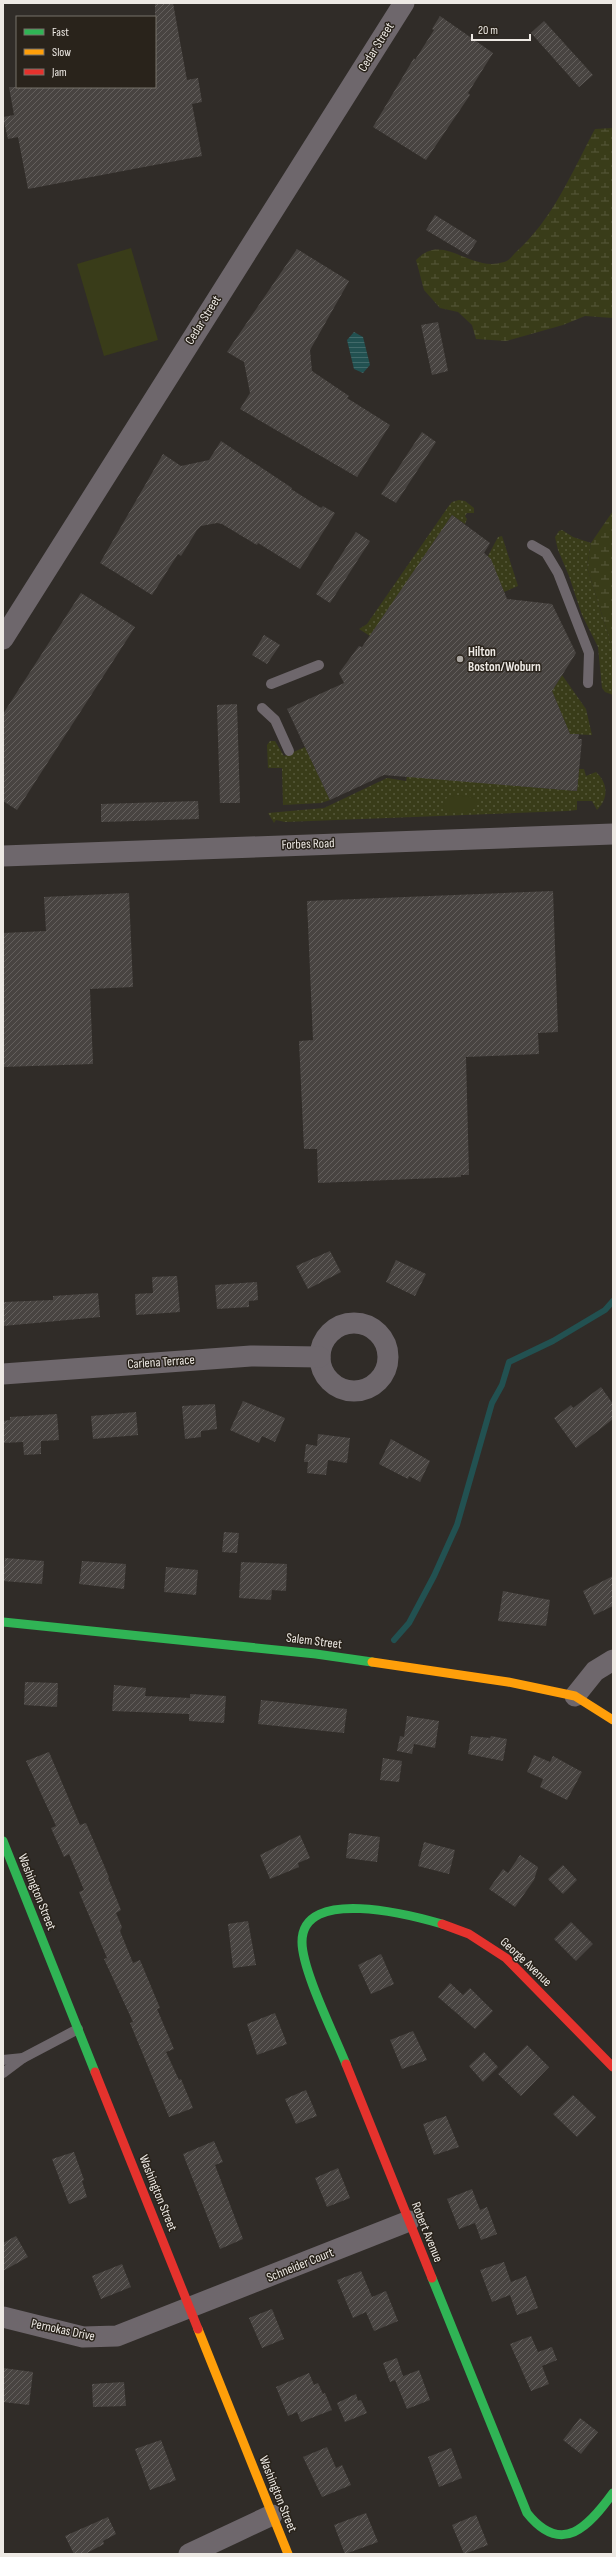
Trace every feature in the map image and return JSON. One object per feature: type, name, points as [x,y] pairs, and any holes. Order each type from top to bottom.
[{"type":"main road","name":"Salem Street","points":[[3,1622],[316,1654],[508,1682],[575,1696],[613,1720]]},
{"type":"main road","name":"Washington Street","points":[[3,1841],[288,2554]]},
{"type":"main road","name":"George Avenue","points":[[306,1923],[315,1915],[326,1910],[360,1909],[432,1921],[471,1935],[506,1958],[613,2067]]},
{"type":"main road","name":"Robert Avenue","points":[[306,1923],[301,1944],[305,1963],[527,2513],[540,2528],[558,2535],[571,2534],[583,2529],[613,2493]]},
{"type":"street","name":"Cedar Street","points":[[3,639],[404,3]]},
{"type":"street","name":"Forbes Road","points":[[3,856],[613,834]]},
{"type":"street","name":"Carlena Terrace","points":[[3,1374],[251,1356],[320,1357]]},
{"type":"street","points":[[575,1696],[595,1671],[613,1660]]},
{"type":"street","name":"Schneider Court","points":[[190,2309],[409,2221]]},
{"type":"street","name":"Pernokas Drive","points":[[3,2317],[76,2336],[104,2338],[131,2332],[190,2309]]},
{"type":"street","points":[[189,2554],[272,2515]]},
{"type":"lane","points":[[532,545],[546,553],[558,573],[589,652],[588,683]]},
{"type":"lane","points":[[271,684],[319,665]]},
{"type":"lane","points":[[262,708],[275,720],[289,751]]},
{"type":"lane","points":[[3,2073],[22,2058],[78,2029]]},
{"type":"lane","points":[[3,2060],[22,2058]]},
{"type":"green space","points":[[613,128],[613,318],[585,316],[563,325],[506,341],[476,339],[472,325],[458,312],[440,308],[424,290],[416,260],[426,252],[437,250],[447,251],[479,262],[491,264],[504,262],[511,258],[541,225],[551,210],[570,178],[595,129]]},
{"type":"green space","points":[[131,248],[158,340],[104,356],[77,264]]},
{"type":"green space","points":[[459,500],[465,501],[474,508],[474,513],[467,513],[465,516],[467,519],[465,524],[452,515],[370,636],[359,629],[367,624],[448,507],[452,502]]},
{"type":"green space","points":[[613,511],[613,650],[587,567],[591,543]]},
{"type":"green space","points":[[562,530],[573,537],[591,543],[587,567],[613,650],[613,695],[605,692],[602,688],[598,647],[582,615],[569,576],[558,550],[555,537],[559,531]]},
{"type":"green space","points":[[502,536],[518,586],[504,592],[488,556],[498,537]]},
{"type":"green space","points":[[562,675],[586,709],[592,735],[570,734],[552,691]]},
{"type":"green space","points":[[270,741],[275,741],[284,756],[305,747],[330,800],[321,803],[283,805],[282,768],[268,768],[267,745]]},
{"type":"green space","points":[[579,769],[584,769],[586,776],[596,772],[603,781],[606,791],[604,801],[597,810],[592,801],[577,801],[577,810],[567,811],[285,822],[276,820],[274,823],[268,813],[324,808],[387,778],[406,781],[407,776],[577,791]]},
{"type":"green space","points":[[456,795],[475,798],[475,807],[464,813],[455,813],[443,809],[445,799]]},
{"type":"water","points":[[354,332],[363,337],[370,365],[363,373],[354,369],[347,340]]},
{"type":"building","points":[[155,3],[173,3],[187,80],[198,78],[202,102],[192,104],[202,156],[28,189],[18,137],[8,139],[3,117],[14,115],[9,87],[156,88]]},
{"type":"building","points":[[440,16],[493,53],[468,93],[470,95],[426,160],[373,127],[414,58],[415,60],[434,30],[432,29]]},
{"type":"building","points":[[544,21],[593,75],[579,87],[531,33]]},
{"type":"building","points":[[435,215],[477,241],[468,255],[426,230]]},
{"type":"building","points":[[297,249],[349,281],[310,350],[312,371],[349,396],[347,398],[390,425],[357,477],[240,409],[250,393],[244,362],[227,352]]},
{"type":"building","points":[[438,322],[448,371],[432,375],[421,325]]},
{"type":"building","points":[[422,432],[436,442],[396,503],[381,494]]},
{"type":"building","points":[[221,441],[321,508],[323,506],[335,513],[300,569],[258,543],[257,545],[222,524],[217,523],[201,526],[197,530],[181,556],[178,554],[152,595],[100,563],[163,454],[181,466],[209,460]]},
{"type":"building","name":"Hilton Boston/Woburn","points":[[452,515],[490,543],[484,553],[491,559],[507,599],[552,604],[576,653],[552,691],[570,734],[579,734],[578,739],[582,739],[577,791],[384,775],[330,800],[287,709],[344,683],[339,673],[359,646],[362,647]]},
{"type":"building","points":[[356,532],[370,541],[330,603],[316,594]]},
{"type":"building","points":[[81,593],[135,627],[17,810],[3,801],[3,714]]},
{"type":"building","points":[[264,635],[280,645],[267,664],[252,655]]},
{"type":"building","points":[[237,704],[240,803],[220,803],[217,705]]},
{"type":"building","points":[[198,801],[199,819],[101,822],[101,804]]},
{"type":"building","points":[[553,891],[558,1032],[538,1033],[539,1054],[466,1057],[469,1175],[461,1175],[461,1177],[318,1183],[317,1149],[304,1149],[299,1041],[313,1040],[307,901]]},
{"type":"building","points":[[129,893],[133,987],[90,989],[93,1064],[3,1067],[3,933],[46,931],[44,897]]},
{"type":"building","points":[[330,1251],[341,1272],[308,1289],[296,1266]]},
{"type":"building","points":[[396,1260],[426,1274],[415,1296],[386,1282]]},
{"type":"building","points":[[177,1276],[180,1312],[136,1315],[135,1294],[153,1293],[152,1277]]},
{"type":"building","points":[[257,1282],[258,1300],[249,1301],[249,1307],[217,1309],[215,1285]]},
{"type":"building","points":[[98,1293],[100,1317],[3,1326],[3,1302],[53,1300],[53,1296]]},
{"type":"building","points":[[601,1387],[613,1404],[613,1419],[576,1448],[554,1418],[571,1405],[573,1408]]},
{"type":"building","points":[[243,1401],[285,1418],[275,1442],[262,1436],[259,1443],[230,1430]]},
{"type":"building","points":[[215,1404],[217,1429],[201,1431],[201,1437],[185,1439],[182,1406]]},
{"type":"building","points":[[136,1412],[138,1435],[93,1439],[91,1416]]},
{"type":"building","points":[[57,1414],[59,1440],[41,1441],[41,1454],[24,1455],[23,1442],[3,1443],[3,1421],[10,1420],[10,1417]]},
{"type":"building","points":[[318,1434],[350,1438],[347,1463],[328,1460],[326,1475],[307,1473],[308,1462],[304,1462],[306,1444],[317,1446]]},
{"type":"building","points":[[391,1439],[430,1461],[420,1482],[409,1476],[408,1479],[379,1464]]},
{"type":"building","points":[[224,1532],[239,1533],[237,1553],[222,1552]]},
{"type":"building","points":[[5,1558],[44,1561],[42,1584],[3,1581]]},
{"type":"building","points":[[82,1561],[126,1564],[124,1589],[79,1584]]},
{"type":"building","points":[[241,1562],[287,1564],[286,1591],[272,1590],[271,1600],[239,1598]]},
{"type":"building","points":[[166,1567],[198,1570],[196,1595],[164,1592]]},
{"type":"building","points":[[613,1576],[613,1606],[594,1615],[583,1591]]},
{"type":"building","points":[[503,1591],[550,1600],[546,1626],[498,1621]]},
{"type":"building","points":[[25,1682],[58,1683],[57,1707],[24,1705]]},
{"type":"building","points":[[114,1685],[146,1688],[145,1696],[190,1698],[190,1694],[226,1696],[224,1723],[189,1721],[189,1714],[112,1711]]},
{"type":"building","points":[[261,1700],[347,1709],[344,1733],[258,1724]]},
{"type":"building","points":[[407,1716],[439,1721],[435,1748],[414,1744],[412,1754],[397,1751],[400,1736],[404,1737]]},
{"type":"building","points":[[471,1736],[490,1738],[491,1736],[507,1739],[503,1761],[468,1754]]},
{"type":"building","points":[[49,1752],[80,1825],[86,1823],[109,1877],[108,1878],[121,1910],[116,1913],[122,1927],[120,1931],[133,1963],[140,1960],[160,2008],[157,2009],[174,2049],[166,2052],[179,2080],[181,2079],[193,2108],[169,2117],[130,2023],[133,2022],[104,1959],[107,1958],[79,1892],[84,1890],[69,1854],[64,1857],[51,1828],[56,1826],[26,1761]]},
{"type":"building","points":[[534,1755],[550,1762],[553,1756],[582,1772],[567,1800],[540,1787],[543,1779],[527,1772]]},
{"type":"building","points":[[383,1758],[402,1761],[399,1782],[380,1780]]},
{"type":"building","points":[[349,1833],[380,1837],[377,1862],[346,1858]]},
{"type":"building","points":[[300,1835],[310,1858],[298,1863],[299,1867],[270,1879],[260,1855]]},
{"type":"building","points":[[424,1842],[455,1850],[449,1874],[418,1866]]},
{"type":"building","points":[[520,1855],[538,1867],[534,1880],[515,1907],[489,1889],[503,1869],[508,1873]]},
{"type":"building","points":[[563,1865],[577,1880],[563,1894],[548,1879]]},
{"type":"building","points":[[248,1921],[256,1965],[233,1968],[228,1924]]},
{"type":"building","points":[[571,1922],[593,1944],[576,1961],[554,1939]]},
{"type":"building","points":[[381,1954],[394,1984],[371,1994],[358,1965]]},
{"type":"building","points":[[450,1983],[463,1995],[470,1988],[493,2011],[475,2029],[438,1997]]},
{"type":"building","points":[[275,2013],[287,2044],[257,2055],[247,2024]]},
{"type":"building","points":[[413,2031],[427,2060],[402,2069],[390,2040]]},
{"type":"building","points":[[527,2045],[549,2067],[521,2096],[498,2074]]},
{"type":"building","points":[[484,2052],[498,2067],[483,2082],[469,2066]]},
{"type":"building","points":[[306,2090],[317,2116],[296,2124],[285,2099]]},
{"type":"building","points":[[573,2095],[596,2117],[577,2137],[553,2114]]},
{"type":"building","points":[[446,2116],[459,2147],[434,2155],[423,2124]]},
{"type":"building","points":[[214,2141],[223,2162],[215,2165],[243,2239],[220,2249],[183,2154]]},
{"type":"building","points":[[74,2152],[84,2180],[82,2181],[87,2197],[69,2204],[52,2159]]},
{"type":"building","points":[[338,2168],[350,2198],[327,2207],[315,2178]]},
{"type":"building","points":[[472,2189],[480,2210],[487,2207],[497,2234],[481,2240],[475,2223],[459,2229],[447,2199]]},
{"type":"building","points":[[16,2236],[28,2257],[3,2271],[3,2243]]},
{"type":"building","points":[[504,2262],[511,2282],[526,2276],[538,2308],[517,2315],[510,2295],[492,2302],[480,2270]]},
{"type":"building","points":[[122,2264],[131,2287],[101,2299],[92,2276]]},
{"type":"building","points":[[361,2271],[372,2297],[386,2291],[398,2321],[374,2331],[366,2312],[353,2318],[337,2280]]},
{"type":"building","points":[[272,2309],[284,2339],[262,2348],[249,2318]]},
{"type":"building","points":[[531,2336],[538,2352],[552,2347],[557,2360],[542,2366],[549,2384],[531,2391],[510,2344]]},
{"type":"building","points":[[397,2358],[403,2376],[396,2379],[419,2370],[430,2400],[407,2409],[395,2380],[390,2382],[383,2363]]},
{"type":"building","points":[[3,2368],[33,2372],[29,2405],[3,2402]]},
{"type":"building","points":[[309,2373],[314,2385],[318,2383],[323,2394],[325,2393],[332,2410],[301,2422],[297,2412],[288,2416],[276,2387]]},
{"type":"building","points":[[124,2382],[126,2406],[93,2407],[92,2384]]},
{"type":"building","points":[[356,2394],[358,2401],[361,2400],[367,2413],[345,2422],[337,2403]]},
{"type":"building","points":[[580,2418],[598,2432],[581,2454],[563,2440]]},
{"type":"building","points":[[161,2440],[176,2480],[150,2490],[135,2449]]},
{"type":"building","points":[[327,2447],[336,2468],[342,2465],[351,2485],[322,2497],[303,2457]]},
{"type":"building","points":[[451,2448],[462,2478],[439,2487],[428,2457]]},
{"type":"building","points":[[366,2513],[378,2542],[345,2554],[334,2525]]},
{"type":"building","points":[[476,2515],[488,2545],[464,2554],[452,2525]]},
{"type":"building","points":[[108,2517],[116,2534],[103,2541],[104,2544],[85,2554],[74,2554],[65,2536]]},
{"type":"waterway","points":[[394,1640],[409,1623],[434,1576],[457,1525],[492,1403],[502,1385],[509,1362],[553,1341],[605,1310],[613,1301]]},
{"type":"traffic: fast","points":[[3,1622],[316,1654],[372,1662]]},
{"type":"traffic: fast","points":[[3,1841],[95,2072]]},
{"type":"traffic: fast","points":[[346,2064],[307,1969],[303,1954],[302,1942],[307,1925],[320,1914],[338,1909],[384,1911],[442,1924]]},
{"type":"traffic: fast","points":[[432,2278],[527,2513],[540,2526],[552,2533],[563,2535],[574,2532],[584,2525],[604,2505],[613,2493]]},
{"type":"traffic: slow","points":[[372,1662],[508,1682],[575,1696],[613,1720]]},
{"type":"traffic: slow","points":[[198,2329],[288,2554]]},
{"type":"traffic: jam","points":[[442,1924],[469,1934],[506,1958],[613,2067]]},
{"type":"traffic: jam","points":[[346,2064],[432,2278]]},
{"type":"traffic: jam","points":[[95,2072],[198,2329]]},
{"type":"place","name":"Hilton Boston/Woburn","points":[[460,659]]}]
